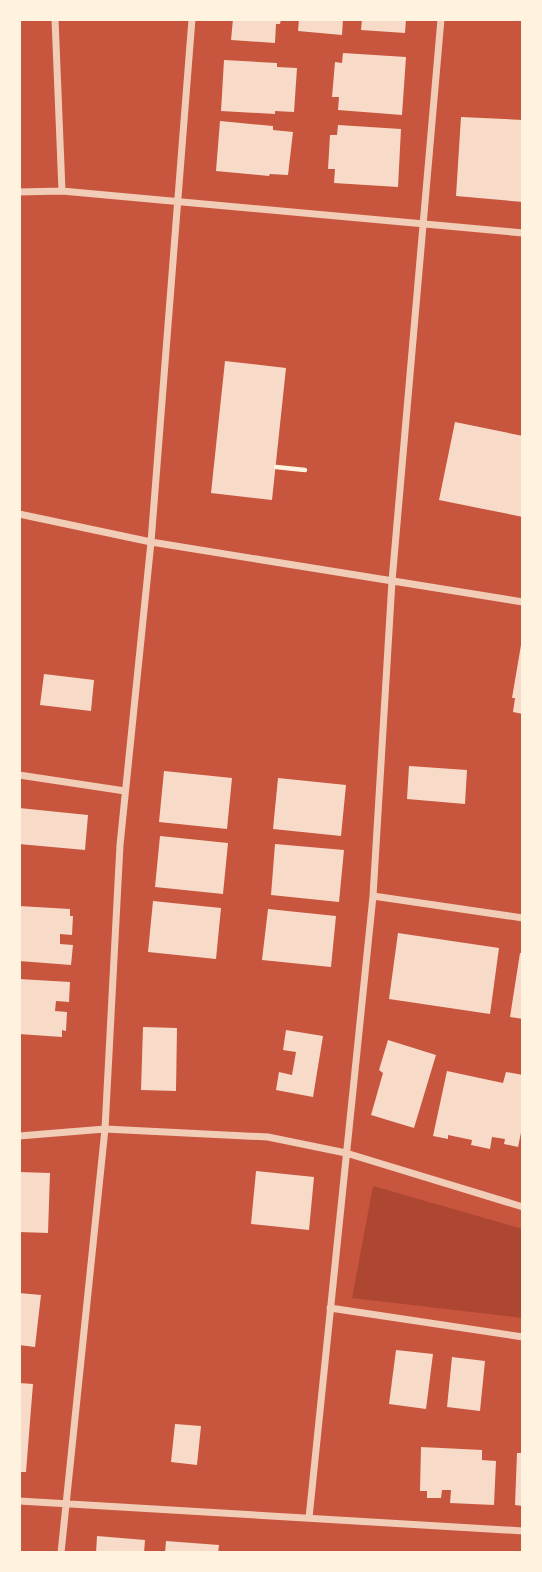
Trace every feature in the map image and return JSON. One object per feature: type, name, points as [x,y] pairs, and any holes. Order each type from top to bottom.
[{"type":"street","points":[[55,19],[62,191]]},
{"type":"street","points":[[61,1553],[105,1129],[125,791],[150,542],[192,19]]},
{"type":"street","points":[[309,1518],[373,896],[392,581],[441,19]]},
{"type":"street","points":[[19,192],[62,191],[523,233]]},
{"type":"street","points":[[19,514],[150,542],[523,602]]},
{"type":"street","points":[[19,775],[125,791]]},
{"type":"street","points":[[373,896],[523,918]]},
{"type":"street","points":[[19,1136],[105,1129],[268,1137],[346,1153],[523,1207]]},
{"type":"street","points":[[330,1308],[523,1337]]},
{"type":"street","points":[[19,1501],[523,1531]]},
{"type":"path","points":[[276,467],[305,470]]},
{"type":"shaded area","points":[[373,1186],[523,1229],[523,1318],[352,1298]]},
{"type":"building","points":[[233,19],[281,19],[280,24],[276,24],[275,43],[231,40]]},
{"type":"building","points":[[299,19],[343,19],[342,35],[298,31]]},
{"type":"building","points":[[362,19],[406,19],[405,33],[361,30]]},
{"type":"building","points":[[343,53],[406,57],[402,115],[338,110],[339,97],[332,97],[335,62],[342,63]]},
{"type":"building","points":[[224,60],[277,63],[277,67],[297,68],[294,112],[275,111],[275,114],[221,111]]},
{"type":"building","points":[[461,117],[523,120],[523,202],[456,196]]},
{"type":"building","points":[[220,121],[273,126],[273,130],[293,132],[288,175],[216,171]]},
{"type":"building","points":[[338,125],[401,129],[398,187],[334,183],[335,169],[328,169],[330,135],[337,135]]},
{"type":"building","points":[[225,361],[286,368],[272,500],[211,493]]},
{"type":"building","points":[[455,422],[523,436],[523,517],[439,500]]},
{"type":"building","points":[[521,645],[523,714],[513,712],[515,698],[512,698]]},
{"type":"building","points":[[44,674],[94,680],[91,711],[40,705]]},
{"type":"building","points":[[409,766],[467,770],[465,804],[407,799]]},
{"type":"building","points":[[164,771],[232,778],[227,829],[159,822]]},
{"type":"building","points":[[278,778],[346,785],[341,836],[273,829]]},
{"type":"building","points":[[19,808],[88,815],[85,850],[19,844]]},
{"type":"building","points":[[160,836],[228,843],[223,894],[155,887]]},
{"type":"building","points":[[275,844],[344,850],[339,902],[271,895]]},
{"type":"building","points":[[153,901],[221,908],[216,959],[148,952]]},
{"type":"building","points":[[19,906],[70,909],[70,916],[73,916],[72,935],[60,934],[60,944],[73,945],[71,965],[19,961]]},
{"type":"building","points":[[268,909],[336,916],[331,967],[262,960]]},
{"type":"building","points":[[398,933],[499,948],[490,1014],[389,999]]},
{"type":"building","points":[[520,953],[523,953],[523,1019],[510,1017]]},
{"type":"building","points":[[19,979],[70,982],[69,1002],[56,1001],[55,1011],[67,1012],[66,1031],[62,1030],[62,1037],[19,1034]]},
{"type":"building","points":[[143,1027],[177,1028],[176,1091],[141,1090]]},
{"type":"building","points":[[286,1030],[323,1036],[313,1097],[276,1090],[279,1072],[292,1075],[296,1052],[283,1050]]},
{"type":"building","points":[[388,1040],[436,1055],[414,1128],[371,1115],[383,1073],[379,1070]]},
{"type":"building","points":[[447,1071],[503,1083],[506,1072],[523,1075],[523,1123],[518,1147],[504,1144],[505,1139],[492,1137],[490,1149],[471,1145],[472,1140],[448,1135],[448,1139],[433,1136]]},
{"type":"building","points":[[256,1171],[314,1177],[309,1230],[251,1224]]},
{"type":"building","points":[[19,1172],[50,1173],[48,1233],[19,1232]]},
{"type":"building","points":[[19,1293],[41,1295],[35,1347],[19,1345]]},
{"type":"building","points":[[396,1350],[433,1354],[426,1409],[389,1404]]},
{"type":"building","points":[[452,1357],[485,1361],[480,1411],[447,1407]]},
{"type":"building","points":[[19,1383],[33,1384],[26,1472],[19,1472]]},
{"type":"building","points":[[175,1424],[201,1426],[197,1465],[171,1462]]},
{"type":"building","points":[[421,1447],[482,1450],[482,1460],[496,1461],[494,1505],[450,1503],[451,1490],[442,1490],[441,1498],[427,1498],[427,1491],[420,1491]]},
{"type":"building","points":[[517,1453],[523,1453],[523,1506],[515,1505]]},
{"type":"building","points":[[97,1536],[145,1540],[144,1553],[96,1553]]},
{"type":"building","points":[[166,1541],[219,1545],[218,1553],[165,1553]]}]
